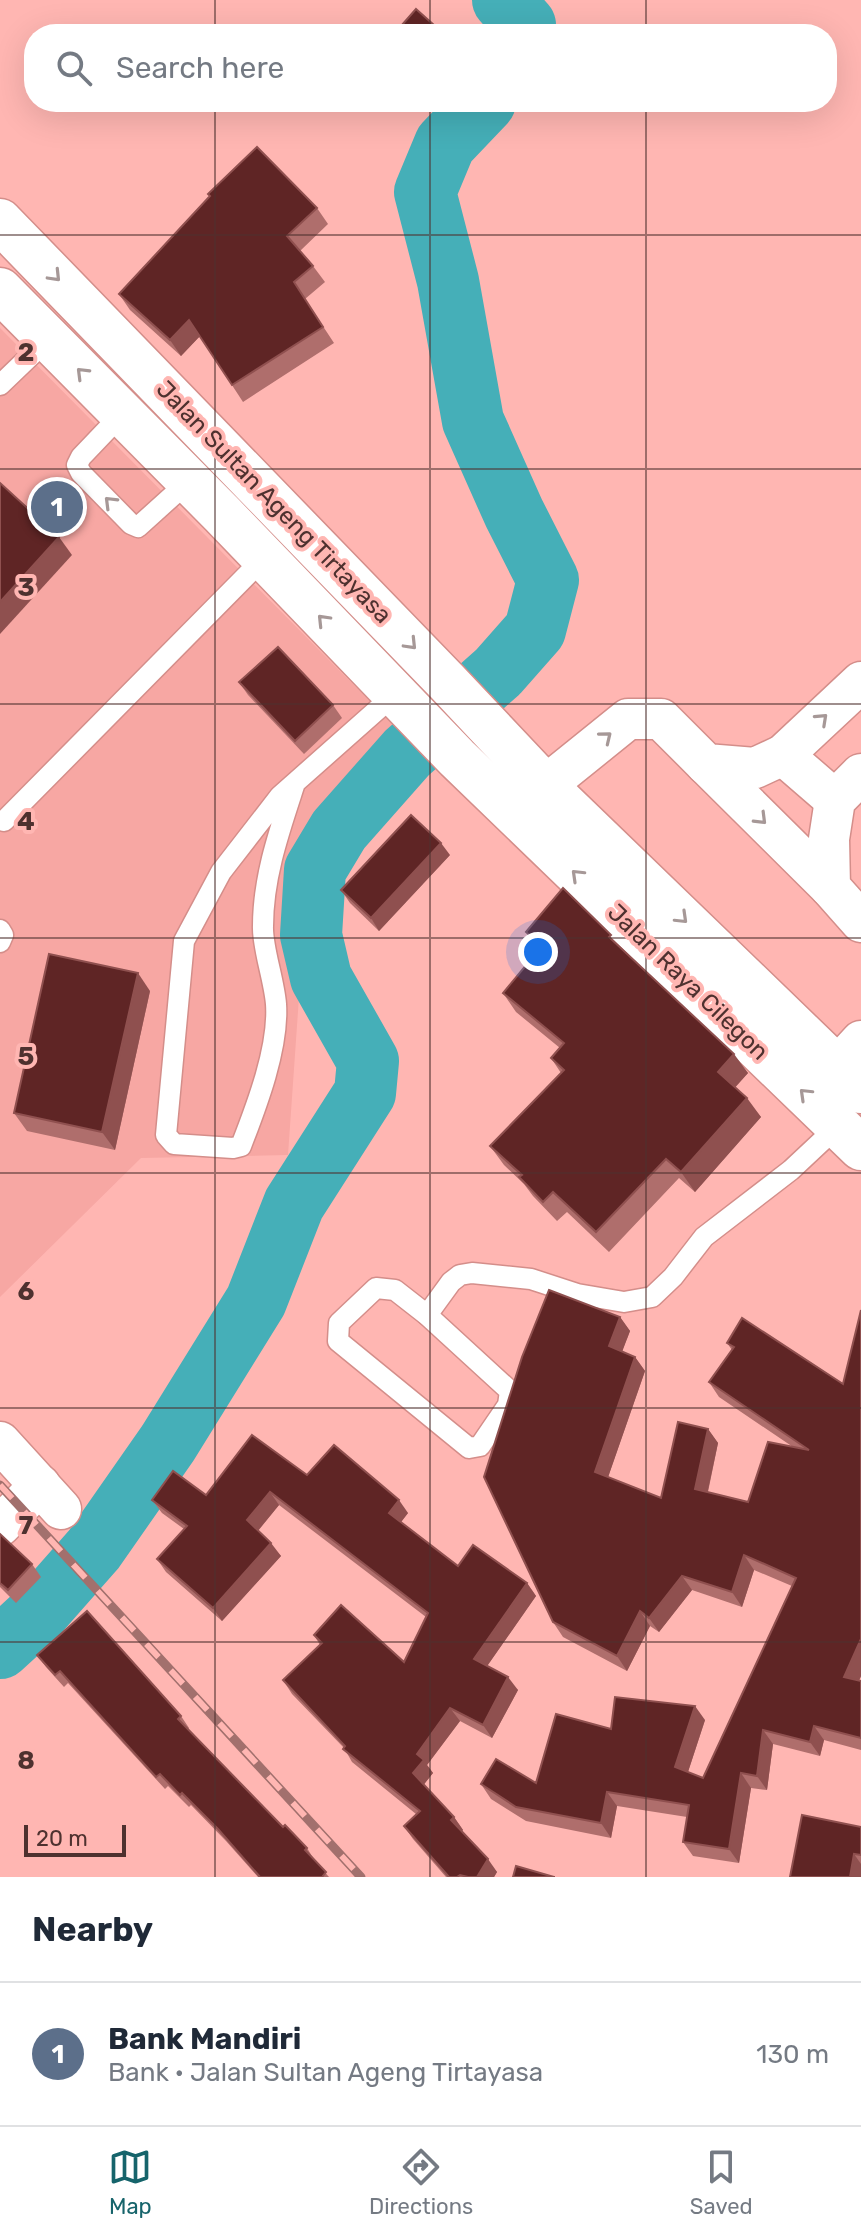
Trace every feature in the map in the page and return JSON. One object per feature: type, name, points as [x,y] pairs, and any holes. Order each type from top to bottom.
[{"type":"highway","name":"Jalan Sultan Ageng Tirtayasa","points":[[0,221],[495,733],[530,801]]},
{"type":"highway","name":"Jalan Sultan Ageng Tirtayasa","points":[[0,291],[457,758],[530,801]]},
{"type":"highway","name":"Jalan Raya Cilegon","points":[[530,801],[852,1095]]},
{"type":"highway","name":"Jalan Raya Cilegon","points":[[530,801],[852,1095]]},
{"type":"street","points":[[706,764],[755,768],[783,755],[861,682]]},
{"type":"street","points":[[530,801],[628,719],[661,719],[830,887],[861,922]]},
{"type":"street","points":[[783,755],[848,787],[829,839],[830,887]]},
{"type":"street","points":[[0,1442],[50,1497],[0,1526]]},
{"type":"lane","points":[[0,385],[48,339]]},
{"type":"lane","points":[[122,414],[77,465],[131,524],[138,527],[189,481]]},
{"type":"lane","points":[[4,821],[264,558]]},
{"type":"lane","points":[[295,783],[272,854],[262,927],[276,1006],[273,1043],[249,1126],[241,1146],[233,1148],[174,1144],[166,1135],[184,941],[221,872],[280,796],[295,783],[405,706]]},
{"type":"lane","points":[[0,930],[3,935],[0,942]]},
{"type":"lane","points":[[427,1315],[451,1282],[460,1275],[472,1273],[531,1279],[577,1294],[624,1302],[652,1297],[673,1277],[704,1237],[791,1170],[852,1095]]},
{"type":"lane","points":[[376,1288],[395,1290],[427,1315],[510,1391],[508,1405],[475,1449],[469,1448],[338,1341],[339,1323],[376,1288]]},
{"type":"shaded area","points":[[0,328],[430,762],[310,839],[288,1155],[141,1158],[0,1297]]},
{"type":"building","points":[[416,9],[433,24],[403,24]]},
{"type":"building","points":[[257,147],[317,208],[287,236],[313,266],[294,282],[323,327],[232,385],[189,320],[170,340],[119,294],[210,196],[208,194]]},
{"type":"building","points":[[0,483],[59,537],[0,602]]},
{"type":"building","points":[[278,647],[333,705],[295,741],[239,682]]},
{"type":"building","points":[[411,815],[441,843],[371,918],[341,890]]},
{"type":"building","points":[[563,888],[611,935],[609,937],[734,1054],[718,1072],[747,1098],[681,1172],[666,1159],[596,1232],[553,1192],[543,1202],[519,1177],[522,1175],[490,1146],[564,1070],[551,1058],[564,1043],[503,993],[542,946],[526,932]]},
{"type":"building","points":[[49,954],[138,973],[102,1132],[14,1113]]},
{"type":"building","points":[[549,1290],[620,1317],[609,1346],[635,1357],[595,1472],[661,1498],[678,1422],[708,1429],[695,1489],[748,1502],[768,1442],[809,1450],[709,1382],[734,1347],[727,1343],[742,1318],[843,1384],[861,1310],[861,1639],[844,1677],[861,1681],[861,1738],[814,1726],[810,1742],[763,1730],[757,1776],[741,1773],[729,1849],[683,1842],[689,1805],[607,1792],[601,1823],[516,1807],[481,1784],[496,1759],[536,1783],[556,1714],[611,1729],[615,1697],[695,1706],[675,1767],[703,1778],[796,1578],[744,1555],[732,1592],[682,1576],[649,1618],[640,1611],[617,1656],[553,1622],[484,1477],[522,1357]]},
{"type":"building","points":[[252,1435],[307,1475],[334,1445],[399,1500],[389,1513],[458,1566],[473,1545],[527,1583],[474,1659],[508,1677],[483,1725],[450,1708],[417,1754],[424,1760],[413,1773],[488,1859],[477,1877],[449,1877],[404,1826],[420,1811],[343,1749],[345,1746],[283,1680],[322,1643],[314,1635],[341,1605],[404,1662],[428,1613],[270,1492],[247,1520],[271,1543],[213,1608],[157,1559],[187,1526],[152,1500],[173,1471],[206,1495]]},
{"type":"building","points":[[0,1534],[32,1564],[8,1590],[0,1583]]},
{"type":"building","points":[[87,1611],[181,1716],[178,1719],[307,1848],[305,1850],[326,1872],[322,1877],[260,1877],[182,1793],[180,1795],[160,1774],[156,1777],[60,1671],[55,1675],[37,1655]]},
{"type":"building","points":[[802,1815],[861,1827],[861,1855],[854,1854],[850,1877],[790,1877]]},
{"type":"building","points":[[516,1866],[554,1877],[513,1877]]},
{"type":"waterway","points":[[503,0],[524,24]]},
{"type":"waterway","points":[[0,1648],[35,1616],[94,1549],[168,1443],[256,1301],[294,1204],[365,1093],[368,1061],[321,978],[311,935],[315,870],[339,830],[407,753],[498,672],[535,630],[548,580],[473,421],[448,281],[425,192],[445,144],[475,112]]},
{"type":"railway","points":[[0,1485],[361,1877]]},
{"type":"place","name":"Bank Mandiri","points":[[57,507]]}]
